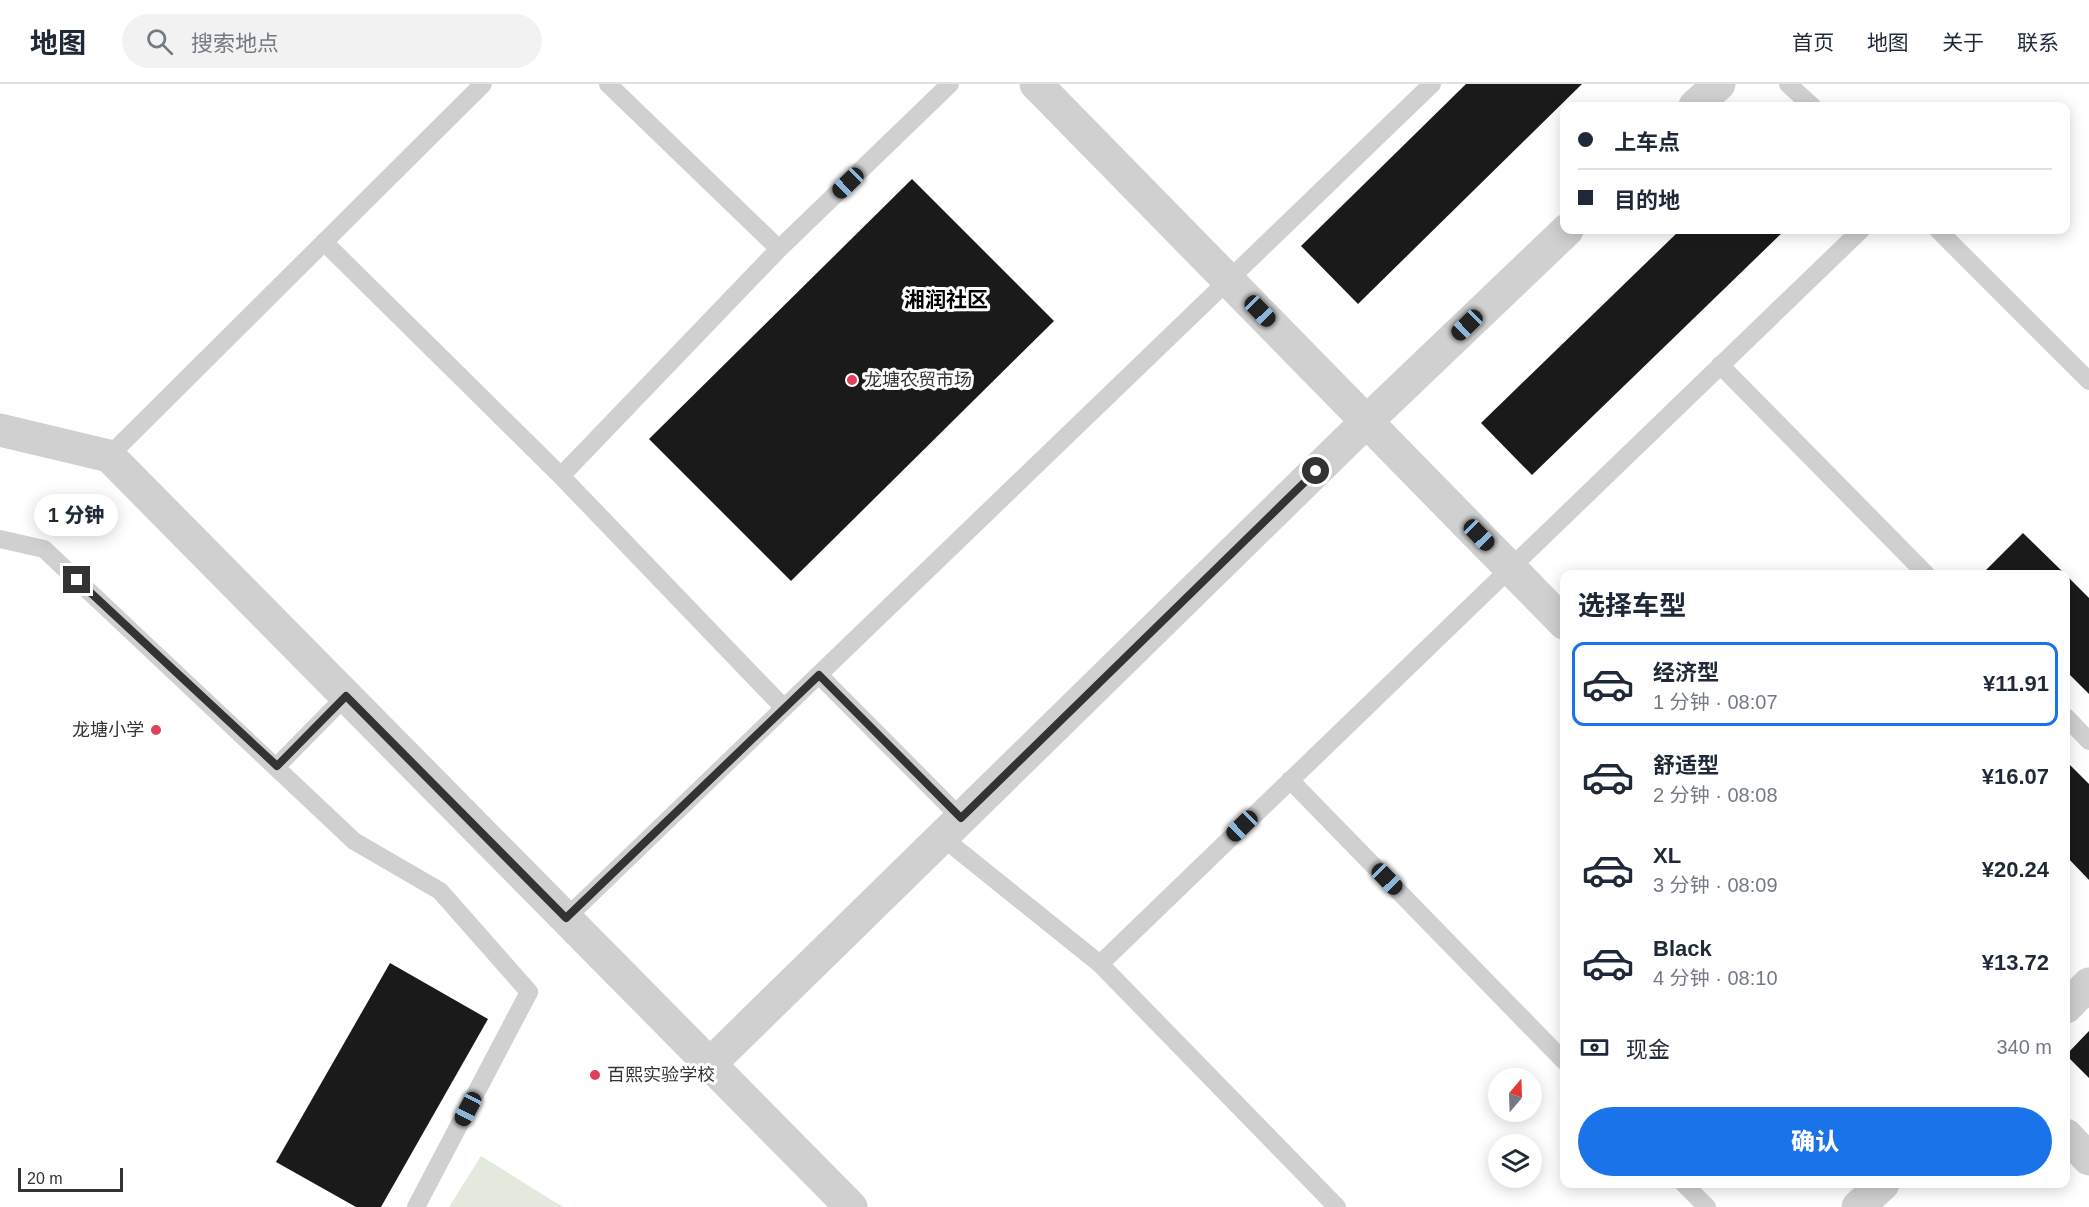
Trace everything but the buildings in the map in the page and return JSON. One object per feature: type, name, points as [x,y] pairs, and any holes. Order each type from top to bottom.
[{"type":"street","points":[[1036,84],[1560,619]]},
{"type":"street","points":[[1699,102],[1719,84]]},
{"type":"street","points":[[710,1064],[1367,421],[1563,234]]},
{"type":"street","points":[[0,430],[109,456],[851,1207]]},
{"type":"street","points":[[2070,1003],[2089,984]]},
{"type":"street","points":[[2070,1139],[2089,1159]]},
{"type":"street","points":[[1858,1207],[1878,1188]]},
{"type":"lane","points":[[109,456],[483,84]]},
{"type":"lane","points":[[609,84],[779,249]]},
{"type":"lane","points":[[561,476],[779,249],[950,84]]},
{"type":"lane","points":[[566,918],[1432,84]]},
{"type":"lane","points":[[1788,84],[1808,102]]},
{"type":"lane","points":[[1100,964],[1857,234]]},
{"type":"lane","points":[[1942,234],[2089,381]]},
{"type":"lane","points":[[324,242],[561,476],[784,708]]},
{"type":"lane","points":[[1720,366],[1922,570]]},
{"type":"lane","points":[[0,539],[44,549],[354,841],[441,891],[529,992],[416,1207]]},
{"type":"lane","points":[[819,675],[952,827],[1100,964],[1337,1207]]},
{"type":"lane","points":[[277,766],[346,696]]},
{"type":"lane","points":[[2070,721],[2089,741]]},
{"type":"lane","points":[[1290,780],[1560,1057]]},
{"type":"lane","points":[[1688,1188],[1707,1207]]},
{"type":"shaded area","points":[[481,1156],[558,1204],[564,1207],[449,1207]]},
{"type":"place","name":"龙塘农贸市场","points":[[852,380]]},
{"type":"place","name":"龙塘小学","points":[[156,730]]},
{"type":"place","name":"百熙实验学校","points":[[595,1075]]},
{"type":"district","name":"湘润社区","points":[[946,300]]},
{"type":"route","points":[[77,580],[277,766],[346,696],[566,918],[819,675],[961,818],[1316,471]]}]
